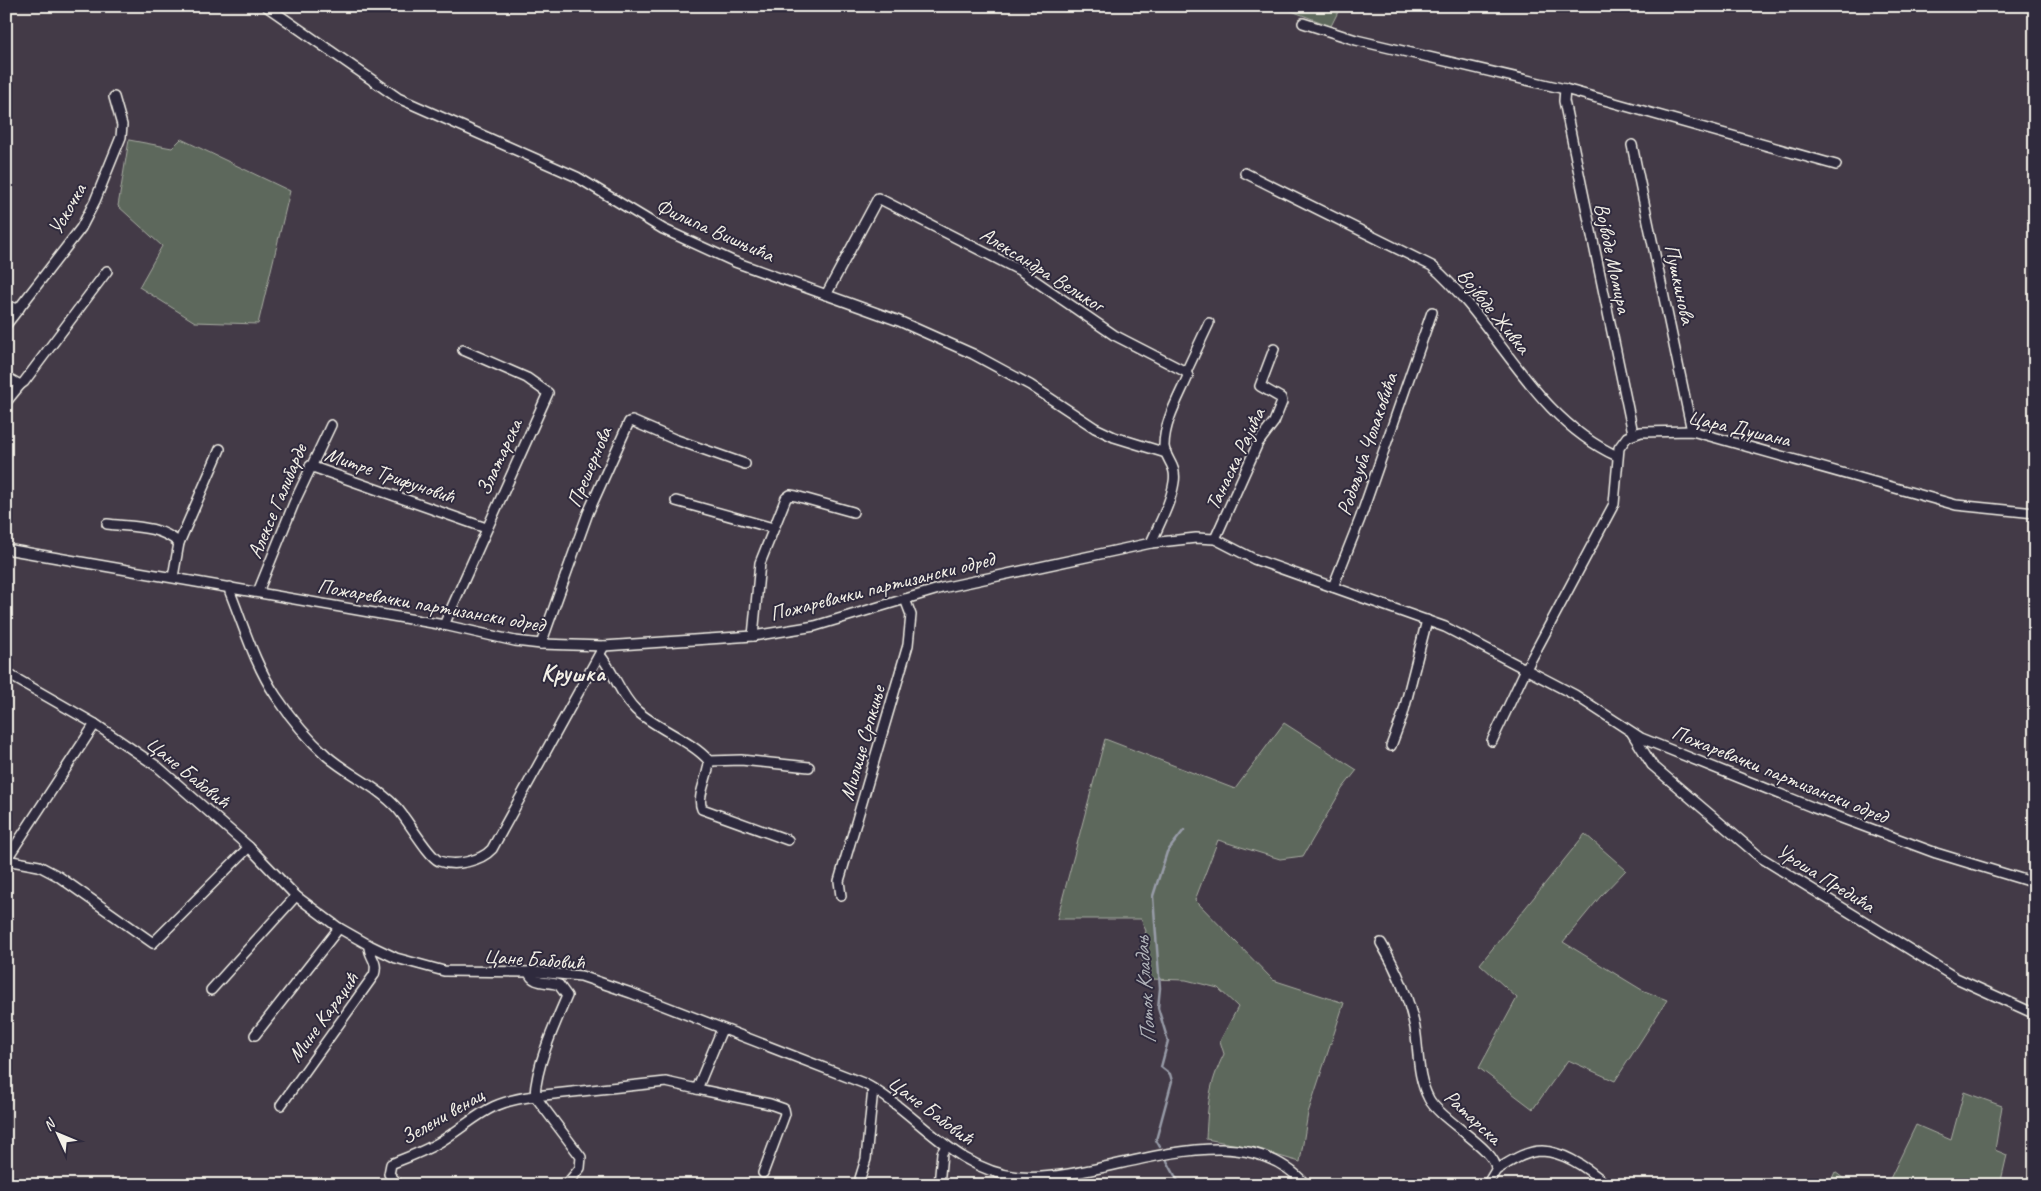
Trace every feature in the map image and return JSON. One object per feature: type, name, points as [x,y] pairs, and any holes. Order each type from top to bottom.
[{"type":"street","name":"Филипа Вишњића","points":[[266,6],[398,98],[577,177],[663,229],[735,262],[899,321],[973,354],[1030,385],[1095,428],[1114,437],[1166,454]]},
{"type":"street","points":[[1303,23],[1356,40],[1565,89],[1836,165]]},
{"type":"street","name":"Војводе Момира","points":[[1565,89],[1564,101],[1633,433]]},
{"type":"street","name":"Ускочка","points":[[6,325],[81,228],[98,193],[119,146],[123,131],[114,97]]},
{"type":"street","name":"Пушкинова","points":[[1632,145],[1692,431]]},
{"type":"street","name":"Војводе Живка","points":[[1245,173],[1432,266],[1453,284],[1506,355],[1552,409],[1579,434],[1599,448],[1617,456]]},
{"type":"street","name":"Александра Великог","points":[[826,295],[878,198],[1021,271],[1114,335],[1186,372]]},
{"type":"street","points":[[7,401],[107,271]]},
{"type":"street","points":[[6,306],[19,309]]},
{"type":"street","name":"Родољуба Чолаковића","points":[[1333,587],[1360,519],[1432,312]]},
{"type":"street","points":[[1151,543],[1169,501],[1174,482],[1173,465],[1166,454],[1164,445],[1168,422],[1188,376],[1186,372],[1209,323]]},
{"type":"street","name":"Танаска Рајића","points":[[1215,540],[1258,443],[1274,422],[1282,402],[1281,398],[1260,386],[1274,349]]},
{"type":"street","name":"Златарска","points":[[444,625],[548,393],[527,378],[463,350]]},
{"type":"street","points":[[6,377],[20,385]]},
{"type":"street","name":"Прешернова","points":[[541,644],[588,513],[628,422],[632,420],[674,439],[745,464]]},
{"type":"street","name":"Алексе Галибарде","points":[[258,592],[310,466],[331,424]]},
{"type":"street","name":"Цара Душана","points":[[1633,433],[1656,430],[1692,431],[1956,505],[2035,513]]},
{"type":"street","points":[[1492,741],[1526,669],[1614,504],[1619,448],[1627,437],[1633,433]]},
{"type":"street","points":[[173,577],[179,543],[220,450]]},
{"type":"street","name":"Митре Трифуновић","points":[[310,466],[486,528]]},
{"type":"street","points":[[753,636],[760,563],[773,528],[790,495],[853,512]]},
{"type":"street","points":[[676,501],[773,528]]},
{"type":"street","points":[[107,524],[160,531],[166,533],[179,543]]},
{"type":"street","name":"Пожаревачки партизански одред","points":[[6,549],[444,625],[515,641],[602,651],[753,636],[815,626],[942,588],[1151,543],[1196,538],[1215,540],[1254,559],[1445,627],[1575,695],[1641,738],[1812,808],[1936,853],[2035,883]]},
{"type":"street","points":[[230,587],[230,592],[258,663],[289,714],[327,756],[389,800],[417,833],[429,853],[438,860],[447,862],[482,858],[492,849],[602,651]]},
{"type":"street","name":"Милице Српкиње","points":[[841,896],[839,881],[908,645],[911,615],[906,598]]},
{"type":"street","points":[[1391,746],[1403,714],[1427,620]]},
{"type":"street","points":[[602,651],[634,708],[652,724],[699,752],[709,761],[742,760],[808,766]]},
{"type":"street","name":"Цане Бабовић","points":[[6,673],[95,724],[158,767],[249,847],[296,896],[339,928],[396,958],[444,971],[529,972],[581,976],[722,1029],[884,1094],[946,1146],[972,1163],[1018,1177],[1070,1174],[1168,1153],[1217,1149],[1245,1152],[1269,1159],[1306,1185]]},
{"type":"street","points":[[95,724],[6,860],[39,866],[58,876],[153,943],[249,847]]},
{"type":"street","name":"Уроша Предића","points":[[1630,731],[1652,765],[1760,857],[1956,978],[2035,1014]]},
{"type":"street","points":[[709,761],[707,776],[699,802],[702,809],[788,840]]},
{"type":"street","points":[[211,990],[296,896]]},
{"type":"street","points":[[255,1035],[339,928]]},
{"type":"street","name":"Ратарска","points":[[1381,943],[1395,967],[1406,997],[1415,1028],[1422,1081],[1430,1101],[1445,1118],[1487,1153],[1496,1165],[1496,1170],[1520,1156],[1542,1151],[1574,1161],[1607,1185]]},
{"type":"street","name":"Мине Караџић","points":[[281,1105],[374,975],[376,964],[369,952],[369,945]]},
{"type":"street","points":[[529,972],[535,981],[559,985],[567,996],[535,1084],[535,1096],[581,1157],[580,1168],[566,1185]]},
{"type":"street","points":[[697,1089],[722,1029]]},
{"type":"street","name":"Зелени венац","points":[[399,1185],[389,1174],[391,1164],[443,1141],[490,1107],[514,1098],[666,1082],[770,1104],[784,1109],[785,1114],[763,1173]]},
{"type":"street","points":[[858,1185],[866,1159],[873,1089]]},
{"type":"street","points":[[939,1185],[942,1153],[946,1146]]},
{"type":"street","points":[[1487,1185],[1496,1170]]},
{"type":"green space","points":[[1291,6],[1341,6],[1331,26],[1289,10]]},
{"type":"green space","points":[[181,139],[290,191],[258,324],[195,322],[139,287],[162,246],[118,206],[129,140],[172,148]]},
{"type":"green space","points":[[1284,723],[1357,770],[1342,789],[1303,856],[1280,859],[1218,840],[1195,900],[1273,980],[1344,1003],[1308,1113],[1300,1162],[1248,1147],[1206,1139],[1208,1106],[1212,1086],[1224,1054],[1220,1041],[1238,1007],[1218,988],[1186,980],[1149,979],[1139,951],[1146,931],[1141,919],[1057,919],[1105,739],[1235,789]]},
{"type":"green space","points":[[1585,834],[1626,870],[1600,897],[1563,942],[1642,990],[1667,1000],[1615,1081],[1568,1060],[1533,1109],[1479,1068],[1517,998],[1480,964]]},
{"type":"green space","points":[[1964,1092],[2002,1106],[1995,1150],[2007,1155],[2000,1185],[1887,1185],[1916,1125],[1951,1140]]},
{"type":"green space","points":[[1835,1172],[1852,1185],[1829,1185]]},
{"type":"waterway","name":"Поток Кладањ","points":[[1160,1147],[1156,1140],[1172,1081],[1170,1074],[1161,1067],[1168,1041],[1158,1008],[1160,988],[1153,896],[1167,852],[1184,830]]},
{"type":"waterway","name":"Поток Кладањ","points":[[1166,1159],[1180,1185]]},
{"type":"district","name":"Крушка","points":[[573,673]]}]
